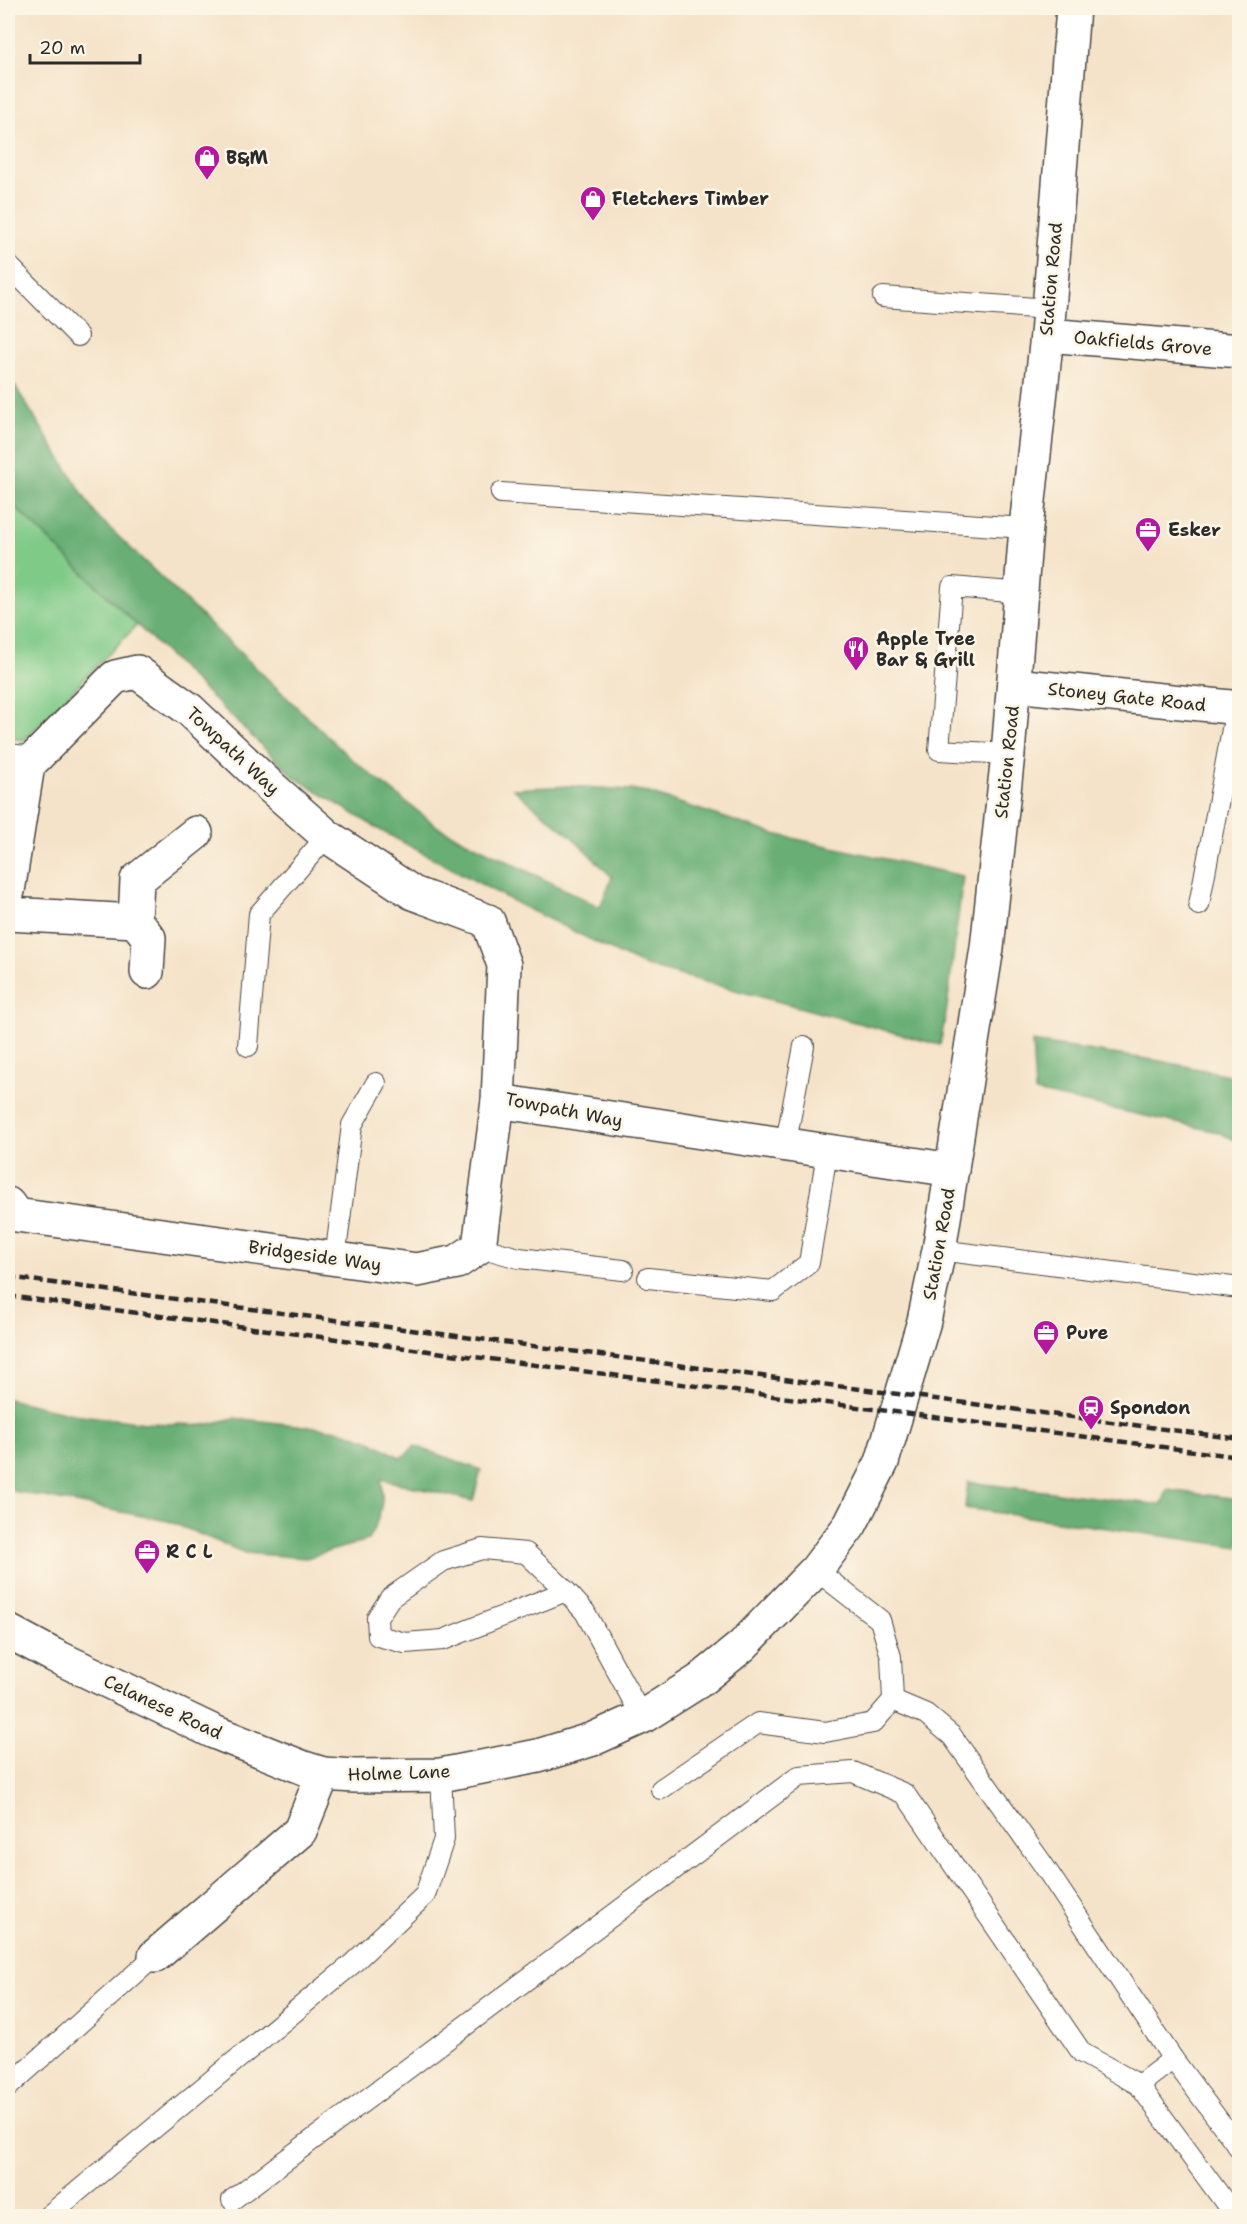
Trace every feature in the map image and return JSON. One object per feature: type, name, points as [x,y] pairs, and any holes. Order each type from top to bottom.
[{"type":"street","name":"Station Road","points":[[861,1503],[882,1462],[899,1412],[924,1321],[939,1250],[987,948],[1008,754],[1026,528],[1048,322],[1073,8]]},
{"type":"street","name":"Oakfields Grove","points":[[1048,322],[1239,351]]},
{"type":"street","name":"Towpath Way","points":[[21,755],[115,677],[137,672],[190,710],[327,836],[413,893],[488,921],[504,965],[498,1101],[785,1147],[952,1170]]},
{"type":"street","name":"Stoney Gate Road","points":[[1014,685],[1238,708]]},
{"type":"street","points":[[8,891],[28,765],[21,755]]},
{"type":"street","points":[[147,972],[149,938],[135,921],[137,880],[196,833]]},
{"type":"street","points":[[8,914],[135,921]]},
{"type":"street","points":[[479,1247],[498,1101]]},
{"type":"street","name":"Bridgeside Way","points":[[8,1204],[16,1215],[417,1270],[457,1262],[479,1247]]},
{"type":"street","name":"Holme Lane","points":[[155,1956],[300,1831],[323,1774],[394,1777],[441,1775],[538,1756],[593,1739],[642,1717],[699,1681],[742,1646],[816,1570],[850,1525],[861,1503]]},
{"type":"street","name":"Celanese Road","points":[[8,1631],[214,1732],[323,1774]]},
{"type":"lane","points":[[8,265],[78,336]]},
{"type":"lane","points":[[884,297],[1048,322]]},
{"type":"lane","points":[[501,493],[1026,528]]},
{"type":"lane","points":[[1008,754],[939,750],[952,587],[1022,593]]},
{"type":"lane","points":[[1199,905],[1238,708]]},
{"type":"lane","points":[[248,1046],[259,914],[327,836]]},
{"type":"lane","points":[[785,1147],[804,1046]]},
{"type":"lane","points":[[335,1259],[352,1125],[376,1083]]},
{"type":"lane","points":[[648,1278],[773,1291],[809,1263],[827,1153]]},
{"type":"lane","points":[[479,1247],[519,1258],[623,1270]]},
{"type":"lane","points":[[939,1250],[1239,1288]]},
{"type":"lane","points":[[566,1591],[443,1640],[405,1643],[378,1635],[377,1618],[390,1598],[443,1561],[482,1549],[526,1553],[566,1591],[585,1612],[642,1717]]},
{"type":"lane","points":[[661,1789],[758,1723],[825,1732],[873,1723],[893,1700],[891,1658],[880,1620],[816,1570]]},
{"type":"lane","points":[[893,1700],[926,1714],[952,1736],[1042,1863],[1173,2059],[1239,2149]]},
{"type":"lane","points":[[232,2200],[799,1776],[853,1772],[905,1794],[1082,2053],[1138,2085],[1235,2217]]},
{"type":"lane","points":[[48,2217],[351,1965],[425,1895],[444,1839],[441,1775]]},
{"type":"lane","name":"Holme Lane","points":[[8,2087],[155,1956]]},
{"type":"lane","points":[[1138,2085],[1173,2059]]},
{"type":"green space","points":[[8,375],[96,515],[349,757],[438,827],[600,907],[612,877],[572,837],[513,789],[570,786],[643,791],[774,834],[963,876],[947,1008],[940,1045],[642,965],[520,905],[380,830],[295,778],[8,500]]},
{"type":"green space","points":[[8,500],[137,625],[24,740],[8,738]]},
{"type":"green space","points":[[1032,1042],[1160,1061],[1239,1077],[1239,1142],[1218,1132],[1035,1092]]},
{"type":"green space","points":[[8,1399],[73,1414],[146,1423],[205,1425],[234,1418],[339,1430],[371,1441],[401,1458],[415,1446],[481,1470],[473,1501],[381,1479],[380,1510],[376,1525],[368,1540],[306,1558],[245,1553],[168,1521],[8,1490]]},
{"type":"green space","points":[[968,1482],[1162,1505],[1167,1490],[1239,1499],[1239,1547],[965,1508]]},
{"type":"railway","points":[[8,1277],[1240,1439]]},
{"type":"railway","points":[[8,1296],[1240,1457]]},
{"type":"place","name":"B&M","points":[[207,181]]},
{"type":"place","name":"Fletchers Timber","points":[[593,222]]},
{"type":"place","name":"Esker","points":[[1148,553]]},
{"type":"place","name":"Apple Tree Bar & Grill","points":[[856,672]]},
{"type":"place","name":"Pure","points":[[1046,1356]]},
{"type":"place","name":"Spondon","points":[[1091,1431]]},
{"type":"place","name":"R C L","points":[[147,1575]]}]
